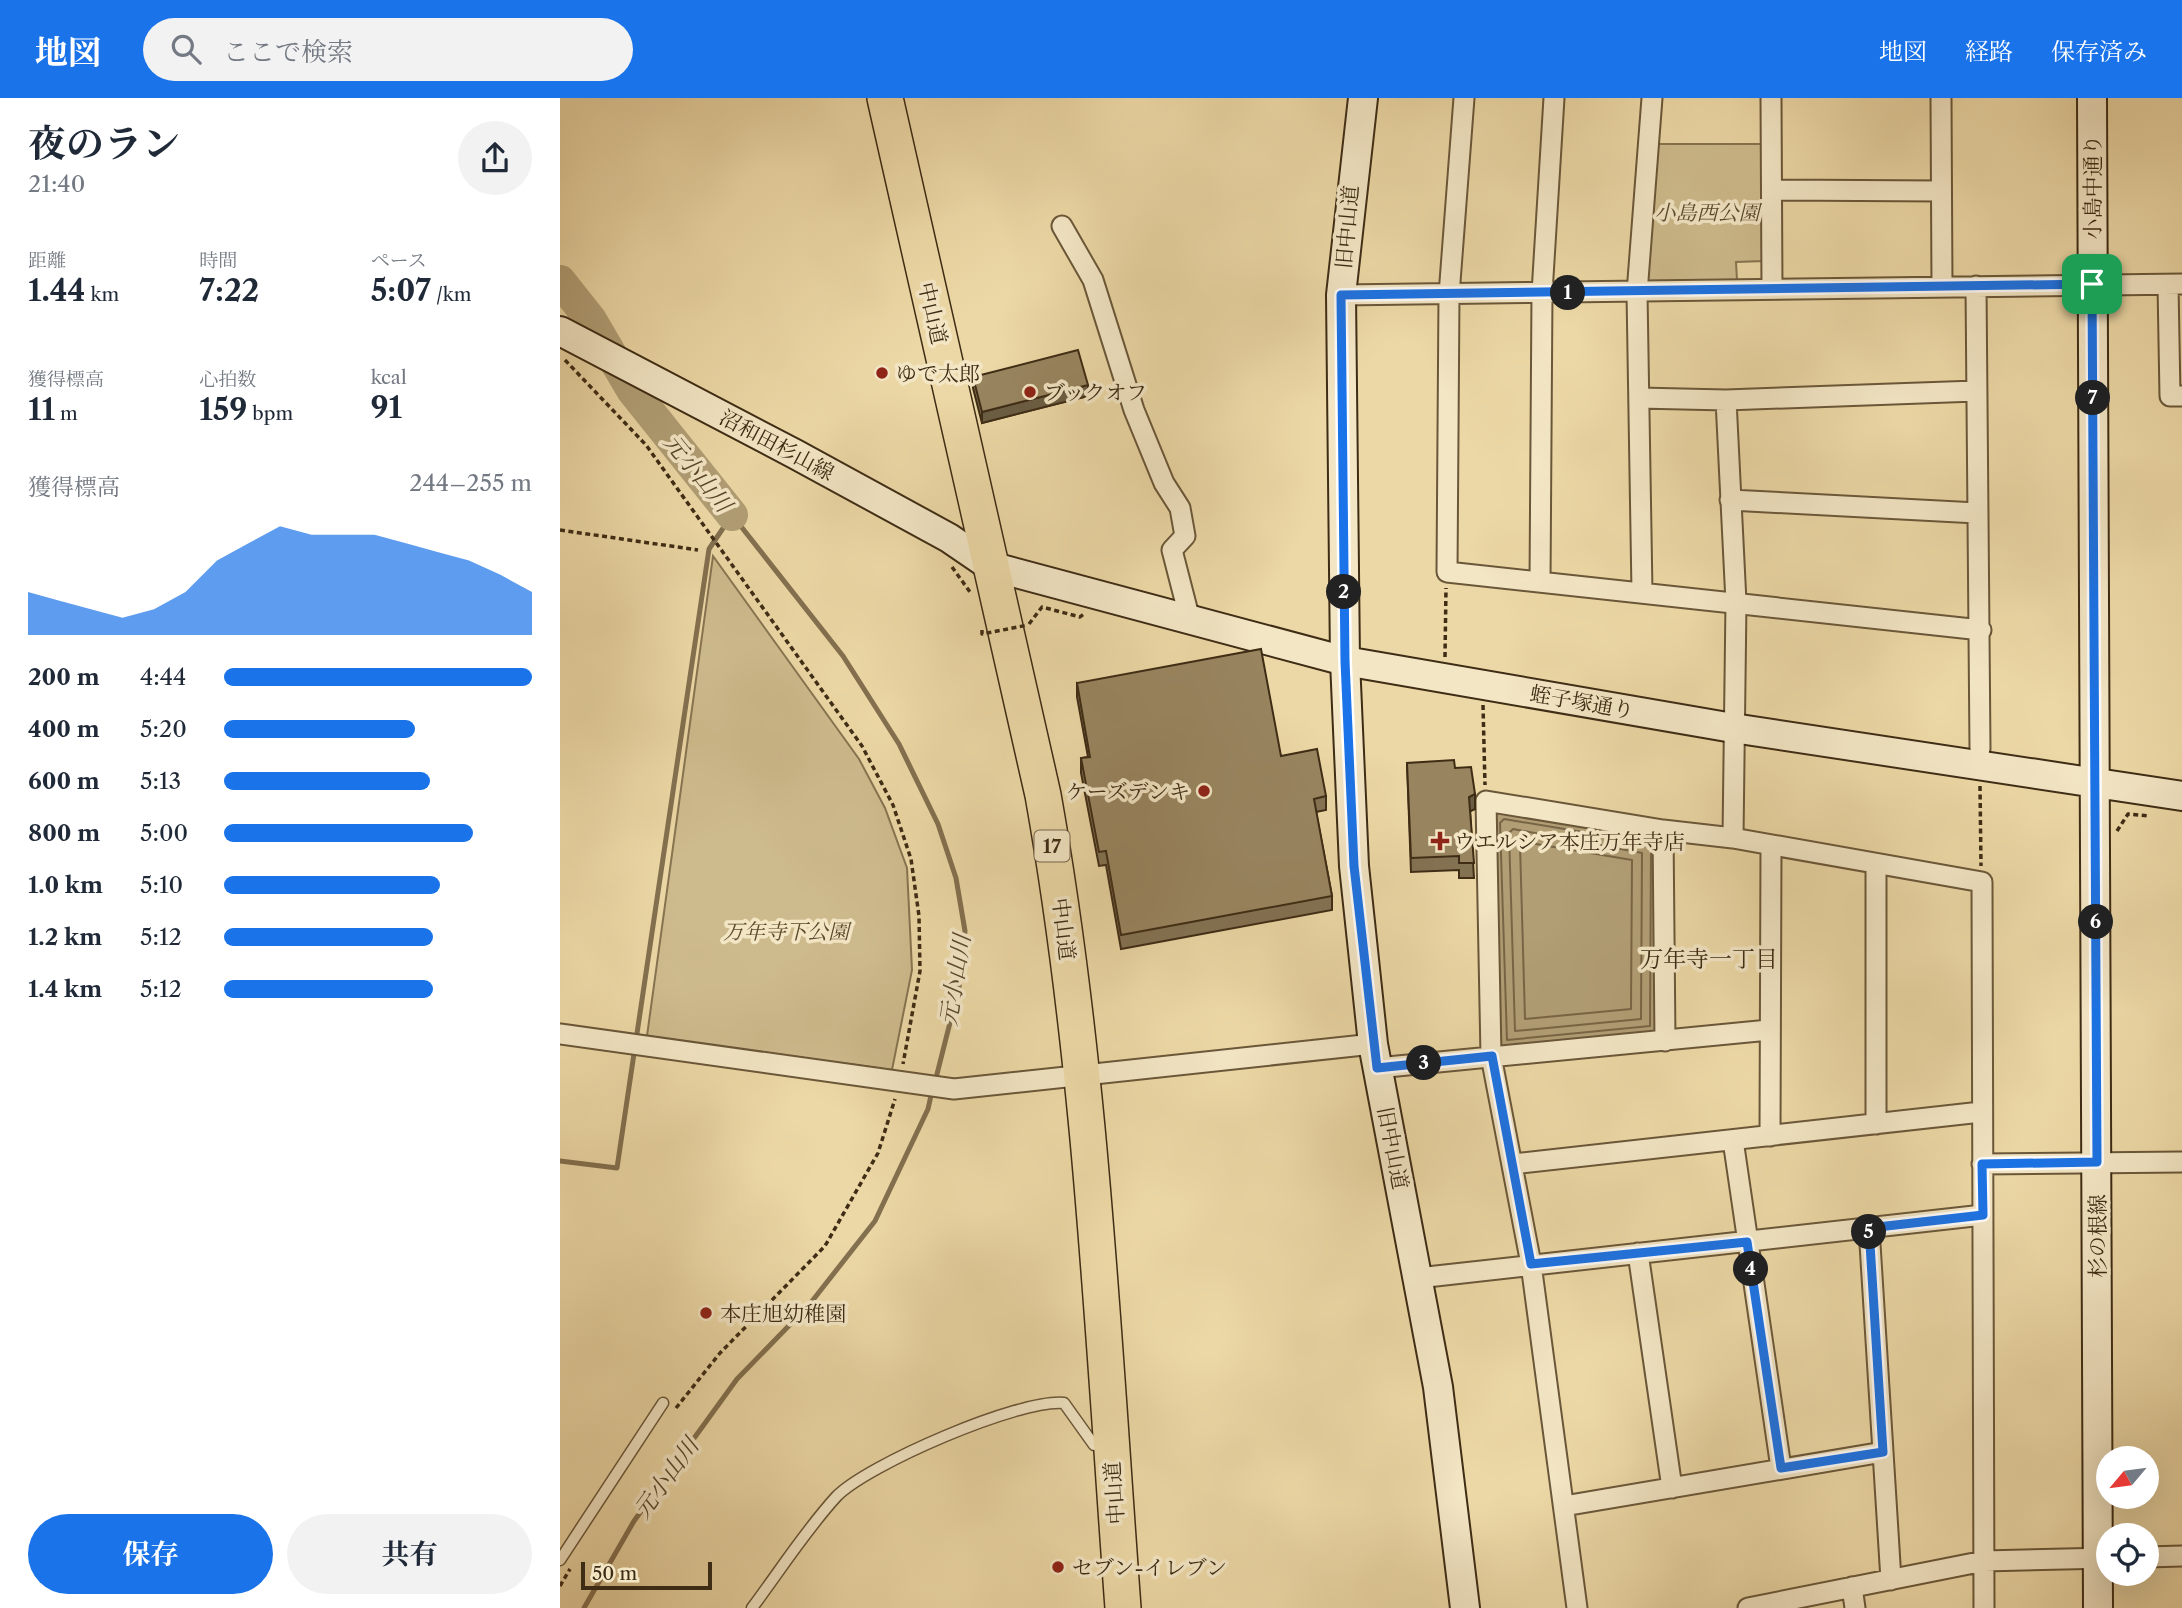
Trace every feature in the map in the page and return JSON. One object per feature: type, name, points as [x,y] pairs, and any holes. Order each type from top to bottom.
[{"type":"highway","name":"中山道","points":[[885,98],[1043,795],[1057,876],[1083,1075],[1123,1608]]},
{"type":"street","name":"旧中山道","points":[[1363,98],[1341,295],[1345,661],[1354,866],[1375,1056],[1438,1387],[1465,1608]]},
{"type":"street","points":[[1464,98],[1449,295],[1447,572],[1981,630]]},
{"type":"street","points":[[1540,582],[1542,293],[1554,98]]},
{"type":"street","points":[[1642,592],[1637,293],[1652,98]]},
{"type":"street","points":[[1771,98],[1772,289]]},
{"type":"street","points":[[1941,98],[1942,287]]},
{"type":"street","name":"小島中通り","points":[[2092,98],[2096,781]]},
{"type":"street","points":[[1772,190],[1940,191]]},
{"type":"street","points":[[1062,226],[1093,280],[1134,410],[1164,483],[1180,508],[1185,536],[1172,550],[1190,620]]},
{"type":"street","points":[[1341,295],[2175,284],[2169,396],[2182,396]]},
{"type":"street","points":[[1976,286],[1980,749]]},
{"type":"street","name":"沼和田杉山線","points":[[560,331],[949,538],[990,566]]},
{"type":"street","points":[[1639,398],[1726,400],[1976,391]]},
{"type":"street","points":[[1726,400],[1736,602],[1733,838]]},
{"type":"street","points":[[1730,500],[1977,513]]},
{"type":"street","name":"蛭子塚通り","points":[[990,566],[1345,661],[1733,728],[2182,796]]},
{"type":"street","name":"杉の根線","points":[[2096,781],[2097,1162],[2102,1523]]},
{"type":"street","points":[[1577,1608],[1531,1264],[1492,1056],[1486,801],[1663,830],[1733,838],[1982,882],[1984,1608]]},
{"type":"street","points":[[1663,830],[1665,1041]]},
{"type":"street","points":[[1769,1136],[1771,845]]},
{"type":"street","points":[[1876,864],[1877,1124]]},
{"type":"street","points":[[560,1034],[947,1088],[1083,1075],[1375,1056],[1492,1056],[1769,1030]]},
{"type":"street","points":[[1513,1164],[1981,1112]]},
{"type":"street","points":[[1733,1140],[1781,1468]]},
{"type":"street","points":[[1982,1164],[2182,1162]]},
{"type":"street","points":[[1418,1278],[1983,1215]]},
{"type":"street","points":[[1869,1228],[1891,1580]]},
{"type":"street","points":[[1638,1254],[1672,1488]]},
{"type":"street","points":[[1564,1506],[1883,1452]]},
{"type":"street","points":[[2159,1557],[2182,1556]]},
{"type":"street","points":[[1748,1608],[1984,1561],[2096,1558]]},
{"type":"street","name":"杉の根線","points":[[2098,1608],[2100,1586]]},
{"type":"street","points":[[1852,1587],[1855,1608]]},
{"type":"lane","points":[[751,1608],[837,1496],[860,1479],[902,1456],[990,1417],[1047,1401],[1064,1403],[1094,1445],[1111,1446]]},
{"type":"lane","points":[[560,1560],[663,1403]]},
{"type":"path","points":[[560,355],[646,445],[862,746],[893,805],[911,859],[919,930],[920,971],[904,1083],[878,1153],[825,1246],[720,1353],[675,1410]]},
{"type":"path","points":[[560,530],[698,550]]},
{"type":"path","points":[[1445,662],[1447,572]]},
{"type":"path","points":[[982,630],[982,634],[1026,628],[1042,607],[1076,616],[1085,613]]},
{"type":"path","points":[[1483,705],[1486,801]]},
{"type":"path","points":[[1980,786],[1982,882]]},
{"type":"path","points":[[560,1586],[570,1569]]},
{"type":"green space","name":"小島西公園","points":[[1657,144],[1764,144],[1764,261],[1736,262],[1737,280],[1651,284],[1644,274]]},
{"type":"green space","name":"万年寺下公園","points":[[713,556],[859,759],[885,808],[907,868],[912,970],[892,1070],[647,1036]]},
{"type":"water","points":[[1499,811],[1649,836],[1658,848],[1659,1029],[1651,1034],[1505,1049],[1499,1043],[1493,818]]},
{"type":"building","name":"ブックオフ","points":[[1078,350],[1088,385],[982,412],[973,377]]},
{"type":"building","name":"ケーズデンキ","points":[[1261,649],[1281,756],[1317,749],[1326,796],[1314,799],[1332,896],[1121,935],[1106,851],[1099,852],[1081,758],[1090,757],[1077,683]]},
{"type":"building","name":"ウエルシア本庄万年寺店","points":[[1454,760],[1455,768],[1471,767],[1475,794],[1469,797],[1474,863],[1459,863],[1459,856],[1411,858],[1407,763]]},
{"type":"waterway","name":"元小山川","points":[[560,281],[591,320],[632,390],[732,515]]},
{"type":"waterway","points":[[560,1161],[617,1168],[709,549],[732,515],[843,656],[899,744],[938,824],[956,878],[965,931],[959,987],[935,1082]]},
{"type":"waterway","name":"元小山川","points":[[584,1608],[634,1521],[737,1379],[809,1305],[875,1221],[928,1109],[932,1091]]},
{"type":"place","name":"ゆで太郎","points":[[882,373]]},
{"type":"place","name":"ブックオフ","points":[[1030,392]]},
{"type":"place","name":"ケーズデンキ","points":[[1204,791]]},
{"type":"place","name":"ウエルシア本庄万年寺店","points":[[1440,841]]},
{"type":"place","name":"本庄旭幼稚園","points":[[706,1313]]},
{"type":"place","name":"セブン-イレブン","points":[[1058,1567]]},
{"type":"district","name":"万年寺一丁目","points":[[1709,959]]},
{"type":"route","points":[[2092,284],[2097,1162],[1982,1164],[1983,1215],[1869,1228],[1883,1452],[1781,1468],[1747,1242],[1531,1264],[1492,1056],[1377,1068],[1354,866],[1345,661],[1341,295],[1637,293],[2092,284]]}]
